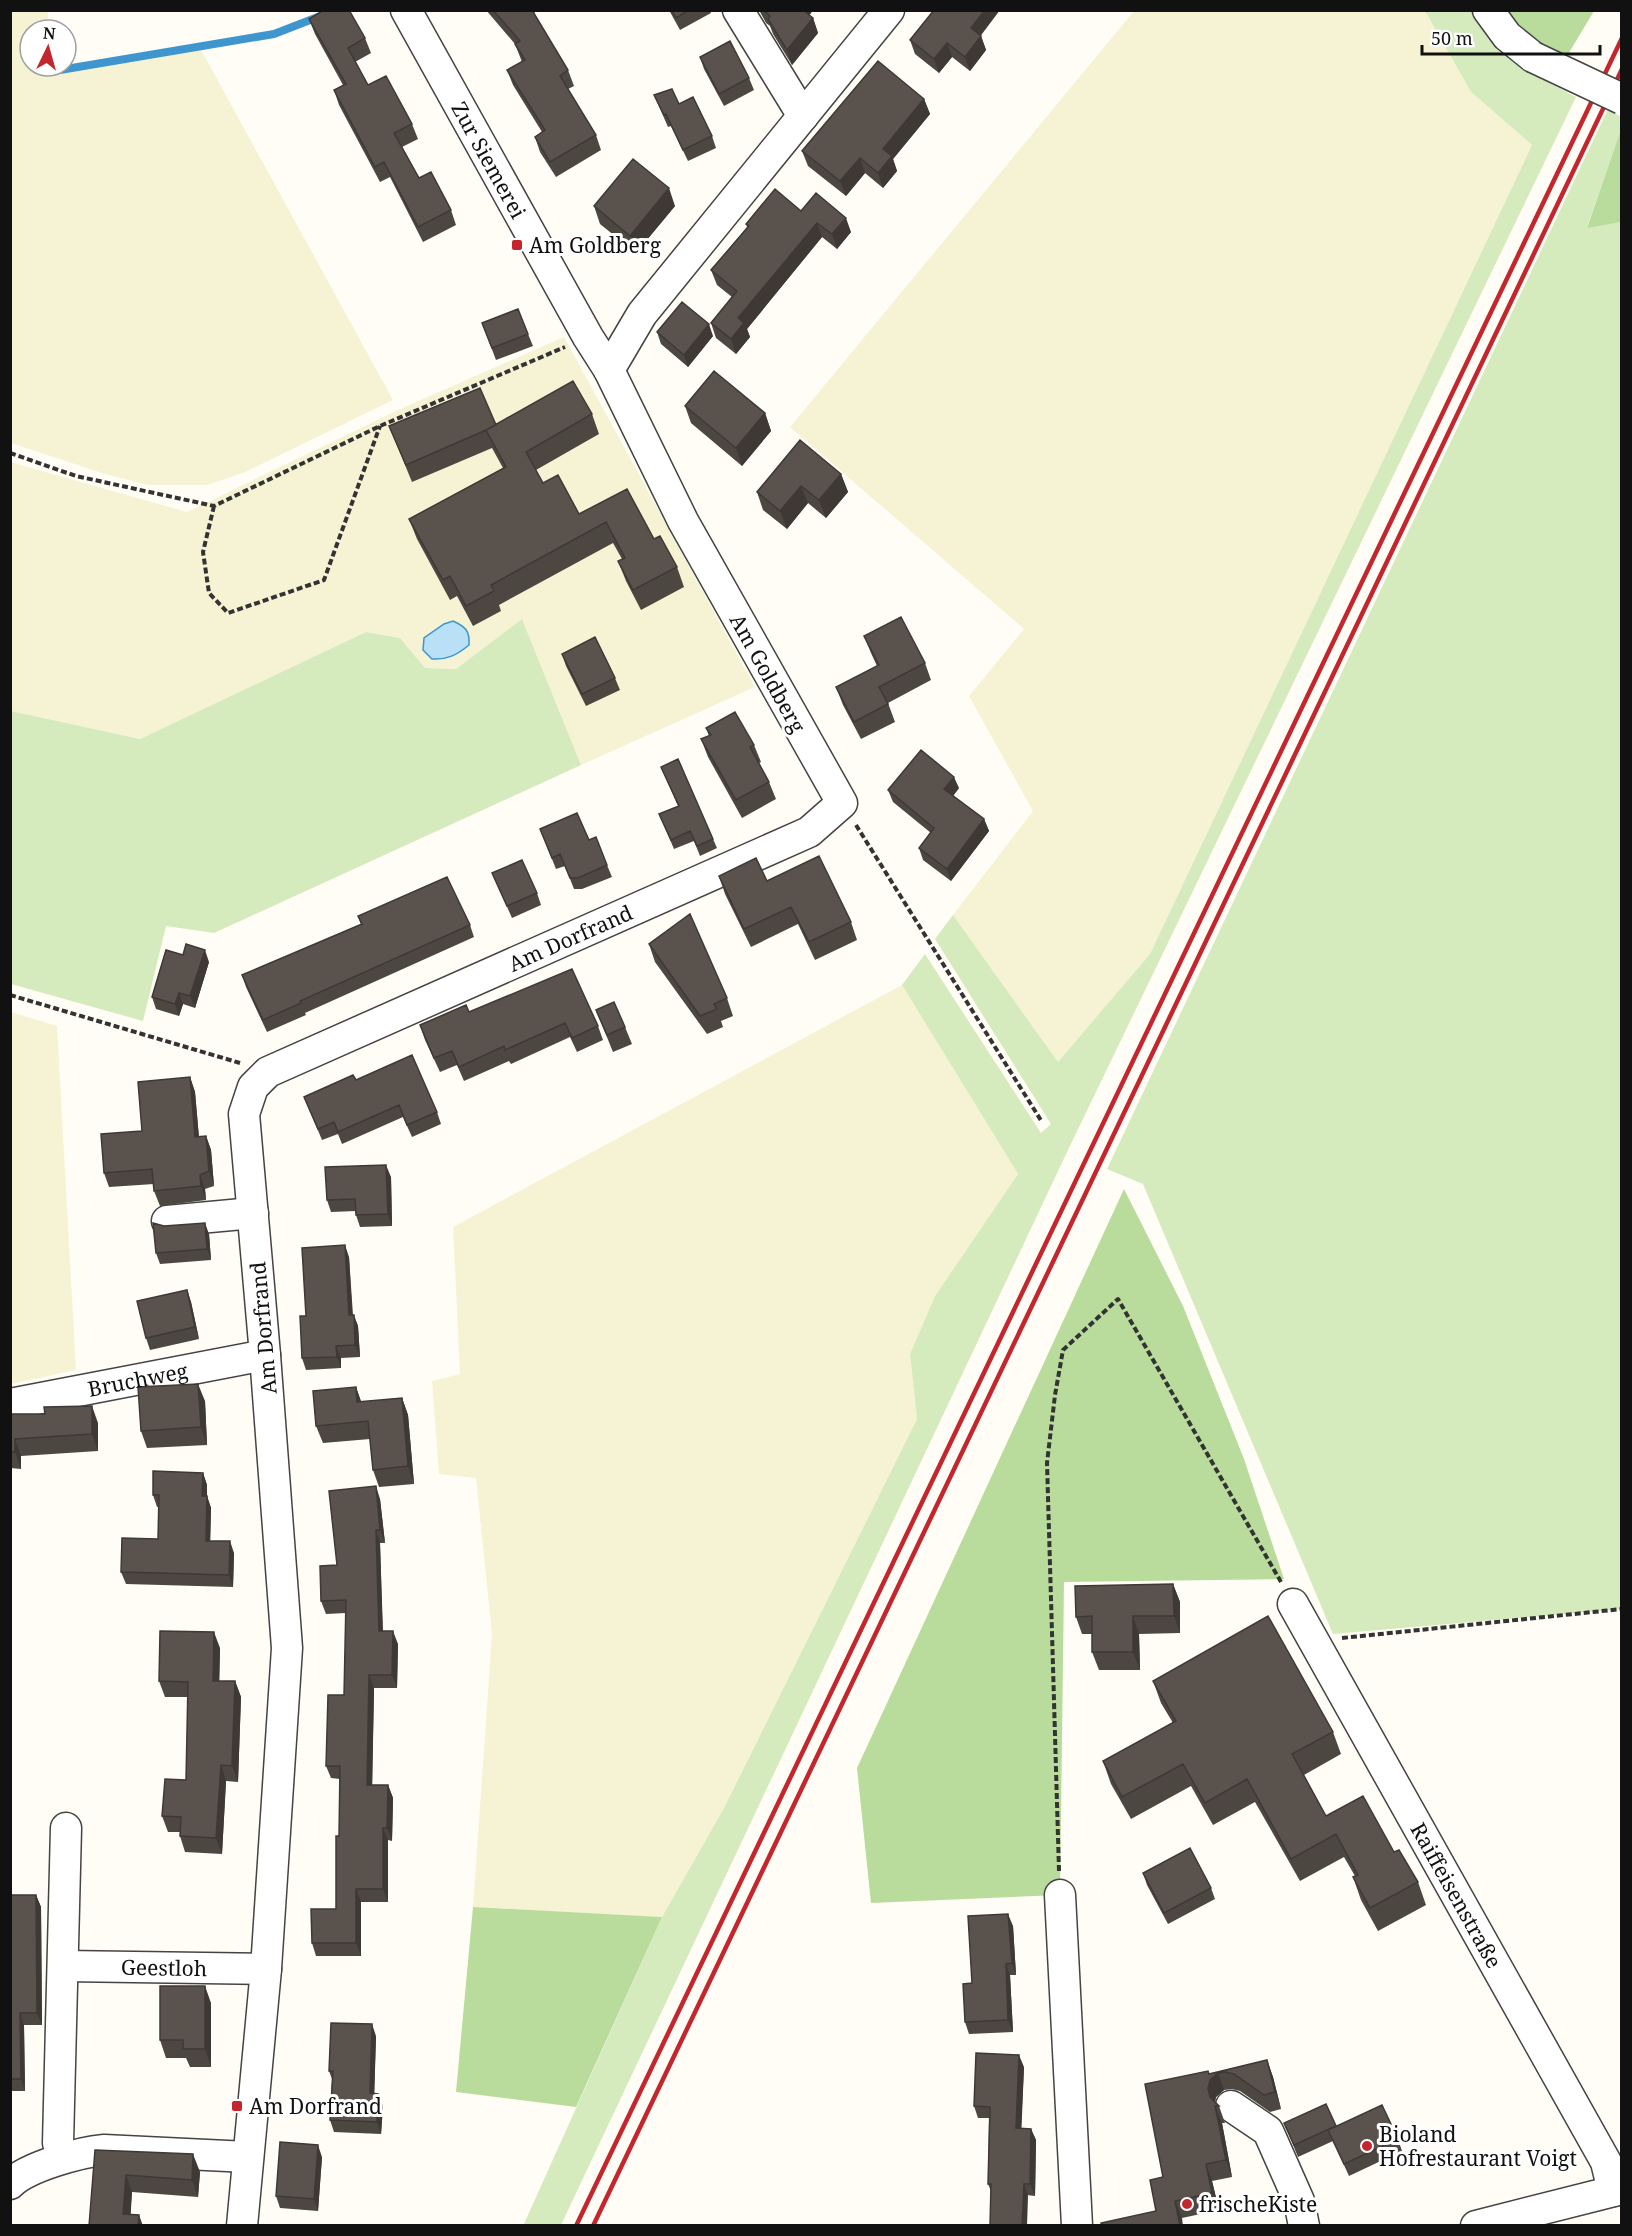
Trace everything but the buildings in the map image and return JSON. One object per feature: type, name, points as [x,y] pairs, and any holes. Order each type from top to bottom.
[{"type":"street","name":"Zur Siemerei","points":[[406,10],[588,337],[609,370]]},
{"type":"street","points":[[738,10],[803,116]]},
{"type":"street","points":[[609,370],[642,314],[889,10]]},
{"type":"street","points":[[1488,10],[1507,36],[1533,57],[1622,99]]},
{"type":"street","name":"Am Goldberg","points":[[609,370],[683,521],[842,803]]},
{"type":"street","name":"Am Dorfrand","points":[[242,2226],[266,1969],[287,1648],[244,1114],[253,1087],[268,1072],[809,832],[842,803]]},
{"type":"street","points":[[167,1221],[253,1213]]},
{"type":"street","name":"Bruchweg","points":[[10,1404],[265,1355]]},
{"type":"street","name":"Raiffeisenstraße","points":[[1293,1604],[1606,2162],[1617,2190]]},
{"type":"street","points":[[58,2143],[66,1828]]},
{"type":"street","points":[[1060,1895],[1077,2226]]},
{"type":"street","name":"Geestloh","points":[[64,1966],[266,1969]]},
{"type":"street","points":[[1231,2106],[1268,2131],[1299,2200],[1304,2226]]},
{"type":"street","points":[[10,2184],[16,2178],[42,2167],[90,2151],[248,2157]]},
{"type":"street","points":[[1476,2226],[1617,2190]]},
{"type":"path","points":[[10,453],[76,476],[214,506],[380,426],[588,337]]},
{"type":"path","points":[[214,506],[203,552],[208,593],[228,613],[324,580],[380,426]]},
{"type":"path","points":[[842,803],[1042,1122]]},
{"type":"path","points":[[10,995],[268,1072]]},
{"type":"path","points":[[1060,1895],[1047,1463],[1055,1395],[1064,1350],[1118,1299],[1293,1604]]},
{"type":"path","points":[[1314,1641],[1622,1609]]},
{"type":"shaded area","points":[[11,10],[48,11],[48,18],[18,18],[18,78],[78,78],[78,69],[200,48],[393,400],[243,473],[207,485],[148,485],[102,473],[11,443]]},
{"type":"shaded area","points":[[1134,11],[1425,11],[1471,92],[1532,145],[1150,954],[1058,1062],[953,915],[1033,811],[969,696],[1024,629],[790,427]]},
{"type":"shaded area","points":[[564,337],[755,687],[581,765],[522,619],[456,669],[425,668],[400,638],[366,632],[140,739],[11,711],[10,462],[187,512],[398,410]]},
{"type":"shaded area","points":[[902,985],[1018,1174],[935,1296],[910,1354],[917,1419],[724,1808],[662,1917],[473,1907],[492,1634],[476,1478],[439,1474],[432,1381],[460,1374],[453,1227]]},
{"type":"shaded area","points":[[11,1012],[57,1026],[76,1370],[11,1384]]},
{"type":"green space","points":[[1425,11],[1471,11],[1494,42],[1524,66],[1523,69],[1576,97],[1068,1150],[561,2225],[523,2226],[662,1917],[724,1808],[917,1419],[910,1354],[935,1296],[1018,1174],[902,985],[925,954],[1041,1133],[1051,1124],[935,939],[953,915],[1058,1062],[1150,954],[1532,145],[1471,92]]},
{"type":"green space","points":[[1502,11],[1594,11],[1567,56],[1539,42]]},
{"type":"green space","points":[[1608,109],[1621,117],[1621,129],[1587,227],[1621,222],[1621,1609],[1333,1634],[1143,1184],[1107,1169]]},
{"type":"green space","points":[[1621,129],[1621,222],[1587,228]]},
{"type":"green space","points":[[522,619],[581,765],[214,933],[166,926],[143,1021],[11,984],[11,711],[140,739],[366,632],[400,638],[425,668],[456,669]]},
{"type":"green space","points":[[1124,1189],[1183,1306],[1244,1459],[1284,1579],[1064,1582],[1060,1895],[871,1903],[857,1768]]},
{"type":"green space","points":[[473,1907],[662,1917],[576,2107],[456,2092]]},
{"type":"water","points":[[453,621],[466,630],[469,645],[452,656],[432,659],[423,650],[424,638],[444,624]]},
{"type":"waterway","points":[[78,67],[274,34],[336,10]]},
{"type":"railway","points":[[576,2226],[1622,38]]},
{"type":"railway","points":[[593,2226],[1622,69]]},
{"type":"place","name":"Am Goldberg","points":[[517,245]]},
{"type":"place","name":"Am Dorfrand","points":[[237,2106]]},
{"type":"place","name":"Bioland Hofrestaurant Voigt","points":[[1367,2146]]},
{"type":"place","name":"frischeKiste","points":[[1187,2204]]}]
